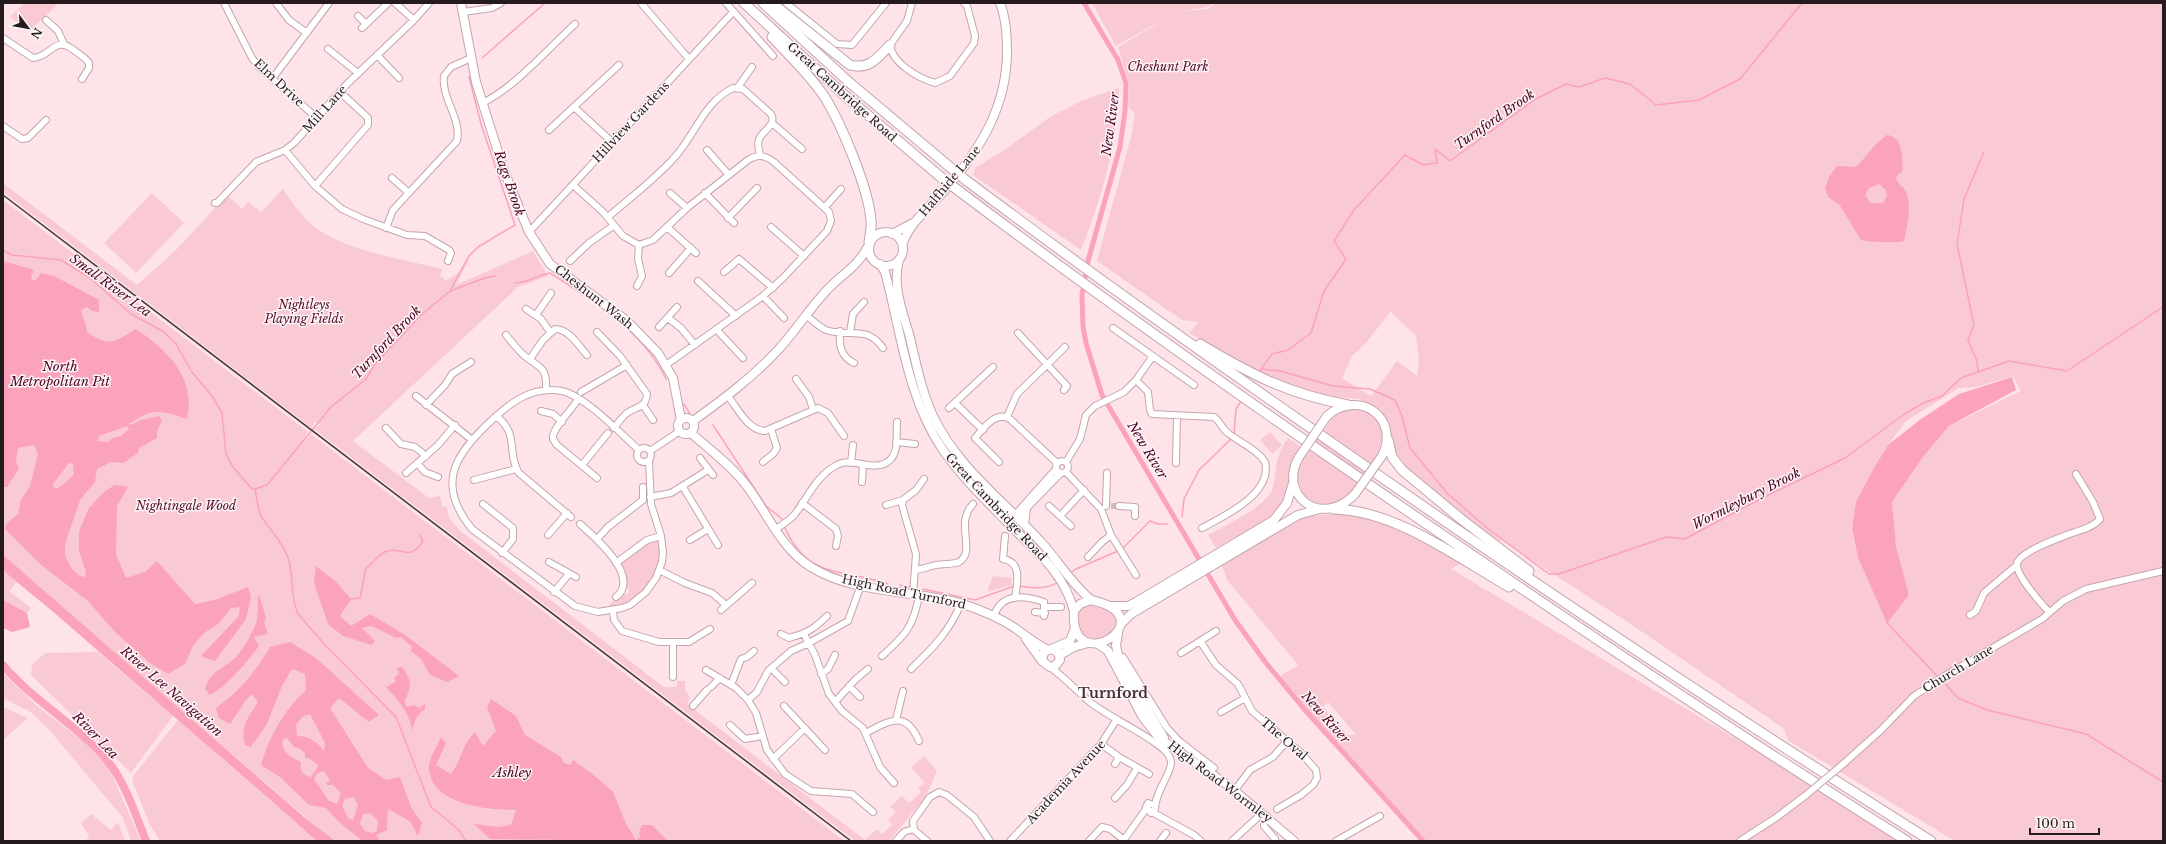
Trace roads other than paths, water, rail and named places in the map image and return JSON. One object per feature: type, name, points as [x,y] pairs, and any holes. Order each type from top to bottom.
[{"type":"highway","name":"Great Cambridge Road","points":[[744,3],[877,124],[959,192],[1091,290],[1530,595]]},
{"type":"highway","name":"Great Cambridge Road","points":[[763,3],[850,83],[967,181],[1074,262],[1172,331]]},
{"type":"highway","points":[[772,3],[850,65],[860,68],[870,64],[890,45]]},
{"type":"highway","points":[[756,15],[764,29],[824,96],[834,115],[856,166],[867,200],[871,220],[868,245]]},
{"type":"highway","points":[[1172,331],[1184,335],[1239,367],[1274,385],[1327,401],[1348,405]]},
{"type":"highway","points":[[1172,331],[1351,457],[1581,613],[1931,841]]},
{"type":"highway","points":[[1388,440],[1392,457],[1402,470],[1484,538],[1557,591],[1581,613]]},
{"type":"highway","points":[[1333,509],[1354,510],[1411,530],[1512,589],[1530,595],[1907,841]]},
{"type":"main road","name":"Cheshunt Wash","points":[[462,3],[482,103],[510,190],[529,232],[550,264],[626,320],[650,344],[666,365],[674,382],[681,420]]},
{"type":"main road","name":"Halfhide Lane","points":[[903,243],[906,234],[917,220],[944,192],[972,157],[990,128],[999,106],[1007,60],[1005,23],[1000,3]]},
{"type":"main road","name":"Halfhide Lane","points":[[892,234],[917,220]]},
{"type":"main road","points":[[693,421],[727,396],[770,358],[828,289],[854,266],[872,237],[879,232],[892,234],[897,236],[903,243],[903,254],[899,260],[891,264],[868,262],[854,266]]},
{"type":"main road","points":[[868,245],[870,258],[878,263]]},
{"type":"main road","name":"Great Cambridge Road","points":[[899,260],[896,283],[900,303],[922,386],[934,417],[960,457],[1013,518],[1021,534],[1062,574],[1072,580],[1091,600]]},
{"type":"main road","name":"Great Cambridge Road","points":[[878,263],[885,272],[914,386],[931,429],[943,449],[958,469],[1013,518],[1024,524],[1062,574],[1074,611]]},
{"type":"main road","points":[[1042,661],[1042,655],[1047,649],[1070,641],[1075,628],[1074,611],[1080,604],[1091,600],[1111,606],[1132,604],[1193,572],[1215,564],[1298,515],[1320,509],[1333,509],[1347,503],[1382,456],[1388,440],[1384,425],[1378,414],[1366,407],[1348,405],[1339,407],[1328,416],[1299,456],[1293,471],[1293,483],[1287,503],[1274,520],[1212,556],[1193,572],[1131,614],[1121,624],[1116,645],[1117,655],[1149,707],[1164,739]]},
{"type":"main road","points":[[689,418],[693,421],[694,430],[691,433],[683,434],[680,432],[678,424],[681,420],[689,418]]},
{"type":"main road","name":"High Road Turnford","points":[[691,433],[729,466],[746,484],[782,525],[791,550],[811,567],[830,576],[861,585],[961,603],[994,616],[1047,649]]},
{"type":"main road","points":[[1293,483],[1303,500],[1320,509]]},
{"type":"main road","points":[[1024,524],[1026,509]]},
{"type":"main road","points":[[1111,606],[1118,613],[1121,624]]},
{"type":"main road","points":[[1075,628],[1081,639],[1088,643]]},
{"type":"main road","points":[[1025,636],[1042,661],[1050,667],[1056,666],[1059,659],[1074,647],[1088,643],[1098,644],[1107,642],[1118,634]]},
{"type":"main road","points":[[1098,644],[1108,652],[1149,727],[1159,738],[1164,739]]},
{"type":"main road","points":[[1047,649],[1057,651],[1059,659]]},
{"type":"main road","points":[[1138,705],[1142,709],[1149,707]]},
{"type":"main road","name":"High Road Wormley","points":[[1164,739],[1234,790],[1294,841]]},
{"type":"street","name":"Elm Drive","points":[[224,3],[252,58],[272,79],[317,118]]},
{"type":"street","points":[[276,3],[289,20],[306,33]]},
{"type":"street","points":[[272,79],[329,3]]},
{"type":"street","points":[[358,16],[364,26],[388,3]]},
{"type":"street","points":[[395,3],[414,20]]},
{"type":"street","name":"Mill Lane","points":[[215,203],[217,203],[256,162],[285,150],[317,118],[358,73],[414,20],[429,3]]},
{"type":"street","points":[[463,12],[501,3]]},
{"type":"street","points":[[641,3],[690,59]]},
{"type":"street","points":[[726,3],[772,56]]},
{"type":"street","points":[[786,3],[837,44],[845,46],[852,45],[886,3]]},
{"type":"street","points":[[912,3],[907,21],[890,45],[892,55],[917,75],[935,83],[950,76],[974,43],[975,36],[967,6],[964,3]]},
{"type":"street","name":"Hillview Gardens","points":[[529,232],[733,12]]},
{"type":"street","points":[[46,20],[58,31],[64,44]]},
{"type":"street","points":[[482,103],[492,99],[506,88],[575,24]]},
{"type":"street","points":[[3,38],[33,58],[39,57],[57,46],[64,44],[68,45],[89,63],[89,68],[82,79]]},
{"type":"street","points":[[328,49],[358,73]]},
{"type":"street","points":[[377,55],[399,78]]},
{"type":"street","points":[[386,228],[393,210],[457,141],[457,130],[444,88],[444,76],[451,67],[472,58]]},
{"type":"street","points":[[549,130],[619,65]]},
{"type":"street","points":[[608,217],[674,158],[714,102],[728,90],[738,87],[752,67]]},
{"type":"street","points":[[738,87],[743,89],[771,114],[773,118],[772,123],[759,139],[760,156]]},
{"type":"street","points":[[316,186],[369,122],[368,118],[340,92]]},
{"type":"street","points":[[574,107],[612,142]]},
{"type":"street","points":[[3,126],[22,138],[28,138],[46,120]]},
{"type":"street","points":[[772,123],[802,149]]},
{"type":"street","points":[[285,150],[316,186],[342,209],[386,228],[407,235],[420,234],[436,241],[450,250],[451,253],[448,261]]},
{"type":"street","points":[[707,150],[729,175]]},
{"type":"street","points":[[573,185],[608,217],[613,226],[626,239],[639,245],[652,240],[687,208],[748,160],[760,156],[766,157],[774,162],[825,207],[830,214],[829,227],[773,288],[666,365]]},
{"type":"street","points":[[392,178],[408,193]]},
{"type":"street","points":[[728,218],[757,188]]},
{"type":"street","points":[[825,207],[841,189]]},
{"type":"street","points":[[670,193],[687,208]]},
{"type":"street","points":[[706,193],[734,224]]},
{"type":"street","points":[[570,261],[589,243],[613,226]]},
{"type":"street","points":[[667,227],[694,251],[669,273]]},
{"type":"street","points":[[772,227],[804,256]]},
{"type":"street","points":[[637,286],[642,276],[638,259],[639,245]]},
{"type":"street","points":[[724,272],[734,260],[739,259],[773,288]]},
{"type":"street","points":[[698,281],[736,316]]},
{"type":"street","points":[[536,315],[552,293]]},
{"type":"street","points":[[763,296],[784,318]]},
{"type":"street","points":[[850,332],[853,314],[864,302]]},
{"type":"street","points":[[659,327],[676,307]]},
{"type":"street","points":[[526,309],[536,315],[550,332]]},
{"type":"street","points":[[806,315],[824,329],[871,335],[883,348]]},
{"type":"street","points":[[668,318],[681,328],[695,345]]},
{"type":"street","points":[[1113,328],[1194,385]]},
{"type":"street","points":[[530,360],[550,332],[560,329],[569,335],[587,355]]},
{"type":"street","points":[[716,330],[743,358]]},
{"type":"street","points":[[597,332],[613,347],[645,388],[647,400],[643,405],[627,413],[614,428]]},
{"type":"street","points":[[840,332],[842,353],[848,360],[854,363]]},
{"type":"street","points":[[1018,333],[1067,385]]},
{"type":"street","points":[[506,335],[530,360],[543,368],[546,390]]},
{"type":"street","points":[[1007,417],[1018,394],[1066,347]]},
{"type":"street","points":[[1013,518],[1060,470],[1068,467],[1066,462],[1080,439],[1086,415],[1100,403],[1124,392],[1136,380],[1153,356]]},
{"type":"street","points":[[426,405],[445,385],[452,374],[471,362]]},
{"type":"street","points":[[580,392],[627,365]]},
{"type":"street","points":[[949,408],[993,367]]},
{"type":"street","points":[[796,379],[806,392],[813,409]]},
{"type":"street","points":[[1136,380],[1148,392],[1151,414],[1214,417],[1233,437],[1263,458],[1265,462],[1266,473],[1247,502],[1202,528]]},
{"type":"street","points":[[639,450],[578,398],[563,392],[546,390],[522,396],[496,416],[471,439],[458,458],[453,480],[455,501],[462,516],[472,529],[554,592],[584,609],[598,612],[613,611],[630,605],[641,596],[652,583],[659,570],[663,552],[661,536],[652,509],[650,497],[650,451]]},
{"type":"street","points":[[416,396],[471,439]]},
{"type":"street","points":[[727,396],[754,428],[765,431],[813,409],[820,408],[826,411],[844,436]]},
{"type":"street","points":[[578,398],[553,433],[554,441],[597,478]]},
{"type":"street","points":[[955,403],[983,430]]},
{"type":"street","points":[[643,405],[653,420]]},
{"type":"street","points":[[541,411],[553,414],[562,422]]},
{"type":"street","points":[[496,416],[510,431],[516,469],[569,515],[548,536]]},
{"type":"street","points":[[1176,463],[1177,416]]},
{"type":"street","points":[[999,462],[975,438],[996,417],[1007,417],[1060,470],[1106,507]]},
{"type":"street","points":[[782,525],[802,503],[816,484],[832,468],[842,463],[851,462],[881,465],[889,462],[895,454],[897,422]]},
{"type":"street","points":[[406,473],[426,456],[454,425]]},
{"type":"street","points":[[386,428],[401,444],[415,447],[426,456]]},
{"type":"street","points":[[763,462],[773,454],[777,448],[771,429]]},
{"type":"street","points":[[650,451],[680,432]]},
{"type":"street","points":[[582,465],[608,433]]},
{"type":"street","points":[[896,442],[915,444]]},
{"type":"street","points":[[851,462],[853,445]]},
{"type":"street","points":[[639,450],[646,448],[650,451]]},
{"type":"street","points":[[639,450],[637,454],[638,460],[642,462],[649,461]]},
{"type":"street","points":[[700,458],[713,475]]},
{"type":"street","points":[[1013,518],[1026,509],[1060,470],[1060,461],[1066,462]]},
{"type":"street","points":[[417,463],[425,472],[438,477]]},
{"type":"street","points":[[862,482],[863,464]]},
{"type":"street","points":[[474,480],[516,469]]},
{"type":"street","points":[[650,497],[667,495],[683,487],[708,470]]},
{"type":"street","points":[[1107,473],[1106,507],[1111,535],[1136,576]]},
{"type":"street","points":[[1970,615],[1976,611],[1984,593],[2017,565],[2020,557],[2035,548],[2087,528],[2100,519],[2093,502],[2076,474]]},
{"type":"street","points":[[886,505],[902,500],[916,490],[924,479]]},
{"type":"street","points":[[598,538],[608,527],[643,500],[643,487]]},
{"type":"street","points":[[683,487],[718,545]]},
{"type":"street","points":[[1060,516],[1084,490]]},
{"type":"street","points":[[882,656],[907,632],[917,608],[916,554],[902,505],[902,500]]},
{"type":"street","points":[[802,503],[836,529],[838,536],[836,546]]},
{"type":"street","points":[[483,504],[511,525],[514,530],[512,539],[502,553]]},
{"type":"street","points":[[916,570],[937,565],[956,563],[965,556],[967,550],[964,520],[967,512],[973,504]]},
{"type":"street","points":[[1049,506],[1071,526]]},
{"type":"street","points":[[1119,506],[1135,507],[1135,516]]},
{"type":"street","points":[[580,524],[598,538],[623,574],[624,579],[621,590],[616,597]]},
{"type":"street","points":[[690,540],[708,529]]},
{"type":"street","points":[[1088,557],[1111,535]]},
{"type":"street","points":[[616,563],[647,540],[661,536]]},
{"type":"street","points":[[1005,536],[1003,559],[1008,560],[1016,567],[1016,598]]},
{"type":"street","points":[[549,562],[569,574],[576,576]]},
{"type":"street","points":[[2017,565],[2034,594],[2049,612]]},
{"type":"street","points":[[659,570],[685,583],[712,593],[724,608],[752,583]]},
{"type":"street","name":"Church Lane","points":[[1740,841],[1777,817],[1806,794],[1880,731],[1914,696],[1936,681],[1988,652],[2042,619],[2062,601],[2086,589],[2163,571]]},
{"type":"street","points":[[554,592],[569,574]]},
{"type":"street","points":[[748,700],[757,692],[763,678],[771,668],[796,647],[809,643],[848,621],[861,585]]},
{"type":"street","points":[[994,616],[999,604],[1003,600],[1016,598],[1044,602],[1045,612]]},
{"type":"street","points":[[911,668],[938,642],[953,621],[961,603]]},
{"type":"street","points":[[1035,612],[1045,612],[1061,607]]},
{"type":"street","points":[[613,611],[614,620],[622,631],[653,641],[673,643],[692,641],[710,630]]},
{"type":"street","points":[[782,634],[789,638],[804,634],[814,629],[827,616]]},
{"type":"street","points":[[1181,653],[1216,631]]},
{"type":"street","points":[[804,634],[809,643],[827,691],[842,711],[857,721],[866,733],[880,767],[894,783]]},
{"type":"street","name":"The Oval","points":[[1200,641],[1216,665],[1238,684],[1252,711],[1287,741],[1315,768],[1317,778],[1301,795],[1277,809]]},
{"type":"street","points":[[673,643],[673,677]]},
{"type":"street","points":[[730,685],[741,659],[747,657],[754,651]]},
{"type":"street","points":[[821,674],[828,669],[835,654]]},
{"type":"street","points":[[1124,657],[1149,707],[1166,728],[1179,741],[1214,768]]},
{"type":"street","points":[[1059,659],[1065,678]]},
{"type":"street","points":[[1050,667],[1065,678],[1091,703],[1160,747],[1169,756],[1171,766],[1151,808],[1142,816],[1123,840],[1110,829],[1102,827],[1089,841]]},
{"type":"street","points":[[771,668],[785,682]]},
{"type":"street","points":[[835,702],[849,686],[868,669]]},
{"type":"street","points":[[706,670],[730,685],[748,700],[756,713],[767,750],[785,774],[807,789],[852,794],[873,812]]},
{"type":"street","points":[[693,706],[720,678]]},
{"type":"street","points":[[849,686],[860,697]]},
{"type":"street","points":[[896,720],[903,691]]},
{"type":"street","points":[[1221,712],[1245,698]]},
{"type":"street","points":[[784,706],[825,750]]},
{"type":"street","name":"Academia Avenue","points":[[1010,841],[1102,744],[1117,719]]},
{"type":"street","points":[[866,733],[896,720],[910,724],[919,741]]},
{"type":"street","points":[[730,725],[745,739],[763,736]]},
{"type":"street","points":[[773,759],[805,728]]},
{"type":"street","points":[[1234,790],[1250,770],[1273,757],[1287,741]]},
{"type":"street","points":[[1102,744],[1119,757],[1149,774]]},
{"type":"street","points":[[1115,764],[1119,757]]},
{"type":"street","points":[[1115,798],[1127,785],[1137,768]]},
{"type":"street","points":[[927,841],[913,828],[913,820],[919,810],[932,795],[942,792],[974,817],[990,841]]},
{"type":"street","points":[[1151,808],[1160,816],[1201,841]]},
{"type":"street","points":[[1266,816],[1264,819],[1264,826],[1275,839]]},
{"type":"street","points":[[1336,841],[1380,816]]},
{"type":"street","points":[[1232,841],[1258,817]]},
{"type":"street","points":[[896,841],[902,833],[913,828]]},
{"type":"street","points":[[1160,841],[1166,833]]},
{"type":"water","points":[[1887,135],[1892,137],[1896,139],[1901,148],[1903,170],[1896,177],[1906,192],[1909,204],[1904,241],[1882,242],[1861,240],[1839,204],[1829,198],[1825,189],[1829,177],[1837,166],[1856,167]],"holes":[[[1879,184],[1886,190],[1887,196],[1883,203],[1870,203],[1865,195],[1869,188]]]},
{"type":"water","name":"North Metropolitan Pit","points":[[3,261],[34,270],[31,277],[32,280],[36,280],[41,273],[54,276],[99,300],[99,312],[92,311],[87,307],[81,310],[87,332],[107,342],[117,340],[136,329],[159,346],[169,356],[177,366],[187,390],[189,404],[187,419],[163,412],[145,415],[129,424],[130,425],[141,420],[159,416],[162,421],[157,431],[157,438],[139,448],[138,453],[123,463],[111,462],[97,469],[95,482],[80,500],[65,544],[65,556],[72,569],[80,576],[85,577],[86,572],[79,551],[79,531],[89,508],[105,491],[115,485],[128,487],[117,506],[116,554],[126,578],[145,572],[157,561],[195,604],[215,600],[248,587],[251,597],[246,619],[215,661],[201,656],[239,616],[240,607],[231,608],[218,624],[204,633],[193,646],[185,664],[168,674],[150,663],[114,631],[88,601],[40,564],[5,529],[7,523],[18,514],[21,500],[30,486],[38,454],[34,445],[18,448],[16,462],[19,469],[7,487],[3,487]],"holes":[[[127,426],[129,429],[121,436],[112,438],[108,442],[97,441],[99,436]],[[69,463],[73,464],[74,474],[64,484],[56,489],[53,487],[53,484]]]},
{"type":"water","points":[[2012,377],[2016,390],[1949,426],[1923,457],[1892,502],[1896,546],[1909,595],[1887,623],[1858,558],[1852,529],[1856,502],[1875,466],[1889,444],[1921,419],[1959,394]]},
{"type":"water","points":[[3,555],[304,817],[335,841],[318,841],[311,836],[3,570]]},
{"type":"water","points":[[316,566],[336,582],[351,599],[340,616],[351,626],[370,614],[405,635],[459,676],[447,682],[430,675],[421,659],[411,651],[412,647],[401,637],[396,638],[372,626],[362,628],[375,641],[372,645],[343,636],[328,624],[314,583]]},
{"type":"water","points":[[259,595],[266,618],[264,623],[268,634],[254,637],[259,646],[243,667],[231,679],[210,695],[205,689],[211,677],[237,656],[246,644],[256,624]]},
{"type":"water","points":[[3,600],[27,613],[30,627],[12,632],[3,628]]},
{"type":"water","points":[[290,642],[316,658],[379,715],[369,722],[339,698],[330,708],[368,768],[386,780],[400,777],[411,807],[422,823],[418,836],[410,821],[388,809],[387,830],[376,835],[380,841],[363,841],[341,824],[326,808],[309,805],[280,777],[261,765],[268,744],[278,724],[291,706],[306,690],[305,674],[292,669],[282,686],[267,724],[251,747],[245,745],[244,727],[258,702],[252,694],[246,700],[230,724],[219,718],[216,708],[240,688],[270,647]],"holes":[[[310,714],[325,743],[324,751],[312,740],[297,736],[296,725],[303,716]],[[287,738],[294,747],[299,748],[305,753],[305,758],[310,759],[318,765],[311,777],[302,772],[301,762],[287,754],[283,747],[283,739]],[[324,771],[330,780],[326,783],[327,785],[333,785],[341,793],[337,804],[329,801],[314,779],[317,773]],[[354,797],[358,805],[353,820],[348,818],[342,805],[345,799]],[[370,813],[378,821],[377,831],[372,833],[365,831],[360,824],[363,814]]]},
{"type":"water","points":[[402,667],[408,676],[410,684],[410,688],[404,701],[407,707],[414,705],[419,708],[425,704],[425,709],[416,718],[412,731],[406,713],[386,687],[396,682],[394,678],[399,674],[397,668]]},
{"type":"water","name":"Ashley","points":[[491,699],[516,716],[525,735],[561,757],[564,763],[571,765],[573,760],[595,776],[613,792],[626,824],[636,840],[640,837],[639,832],[642,825],[652,825],[668,841],[490,839],[474,824],[498,827],[511,825],[516,810],[477,807],[450,798],[440,791],[432,781],[429,765],[431,757],[441,737],[446,743],[436,765],[451,774],[458,763],[467,742],[475,732],[483,746],[496,731],[487,707]]},
{"type":"waterway","name":"Rags Brook","points":[[482,58],[545,3]]},
{"type":"waterway","name":"New River","points":[[1084,3],[1118,60],[1126,83],[1125,111],[1120,147],[1088,261],[1082,295],[1083,326],[1086,343],[1102,395],[1235,620],[1266,663],[1305,710],[1423,841]]},
{"type":"waterway","name":"Turnford Brook","points":[[1259,372],[1272,354],[1288,350],[1311,333],[1324,291],[1346,259],[1334,241],[1354,210],[1405,155],[1423,165],[1437,163],[1435,149],[1450,161],[1534,100],[1566,84],[1579,87],[1605,78],[1630,84],[1656,105],[1699,100],[1740,79],[1802,3]]},
{"type":"waterway","name":"Rags Brook","points":[[450,291],[469,256],[478,247],[515,225],[481,124],[469,77]]},
{"type":"waterway","points":[[1978,372],[1977,361],[1968,340],[1974,325],[1957,244],[1964,199],[1984,152]]},
{"type":"waterway","name":"Small River Lea","points":[[3,250],[12,255],[61,260],[90,278],[131,314],[164,332],[176,344],[192,372],[212,396],[222,413],[226,454],[233,467],[251,488],[255,489]]},
{"type":"waterway","name":"Turnford Brook","points":[[515,283],[524,282],[550,273],[566,283],[616,318],[631,332],[645,346],[666,379]]},
{"type":"waterway","name":"Turnford Brook","points":[[255,489],[267,485],[331,407],[366,379],[375,364],[420,316],[450,291],[485,278],[495,276]]},
{"type":"waterway","name":"Wormleybury Brook","points":[[1261,369],[1280,371],[1333,386],[1370,389],[1395,400],[1402,416],[1410,448],[1447,493],[1487,528],[1549,574],[1559,574],[1666,537],[1685,539],[1760,499],[1845,458],[1903,415],[1923,403],[1942,396],[1961,378],[2009,361],[2067,371],[2163,307]]},
{"type":"waterway","name":"Turnford Brook","points":[[1234,435],[1236,409],[1241,401]]},
{"type":"waterway","name":"Turnford Brook","points":[[684,404],[690,414]]},
{"type":"waterway","name":"Turnford Brook","points":[[713,425],[766,506],[781,518],[783,522]]},
{"type":"waterway","name":"Turnford Brook","points":[[1182,517],[1184,499],[1199,470],[1232,438]]},
{"type":"waterway","points":[[255,489],[261,516],[287,555],[291,570],[294,601],[299,615],[326,646],[396,717],[431,807],[459,830],[466,841]]},
{"type":"waterway","name":"Turnford Brook","points":[[1122,549],[1150,521],[1158,524],[1167,524]]},
{"type":"waterway","name":"Turnford Brook","points":[[784,526],[793,543],[804,556],[815,564],[840,573],[888,584]]},
{"type":"waterway","points":[[351,599],[360,598],[366,568],[384,552],[397,550],[410,553],[414,551],[423,541],[419,534]]},
{"type":"waterway","name":"Turnford Brook","points":[[1069,574],[1076,569],[1118,551]]},
{"type":"waterway","name":"Turnford Brook","points":[[1018,586],[1033,588],[1044,587],[1054,585],[1058,582]]},
{"type":"waterway","name":"Turnford Brook","points":[[900,585],[910,587]]},
{"type":"waterway","name":"Turnford Brook","points":[[923,589],[975,600],[1014,586]]},
{"type":"waterway","points":[[1887,623],[1939,678]]},
{"type":"waterway","name":"River Lea","points":[[3,665],[29,691],[98,750],[110,764],[126,791],[146,841]]},
{"type":"waterway","points":[[1942,680],[1958,698],[1987,710],[2086,734],[2163,782]]},
{"type":"tunnel","points":[[1111,506],[1119,506]]},
{"type":"railway","points":[[3,195],[851,841]]},
{"type":"district","name":"Turnford","points":[[1113,693]]},
{"type":"park label","name":"Cheshunt Park","points":[[1168,67]]},
{"type":"park label","name":"Nightleys Playing Fields","points":[[304,312]]},
{"type":"park label","name":"Nightingale Wood","points":[[186,506]]},
{"type":"water label","name":"River Lee Navigation","points":[[172,691]]}]
